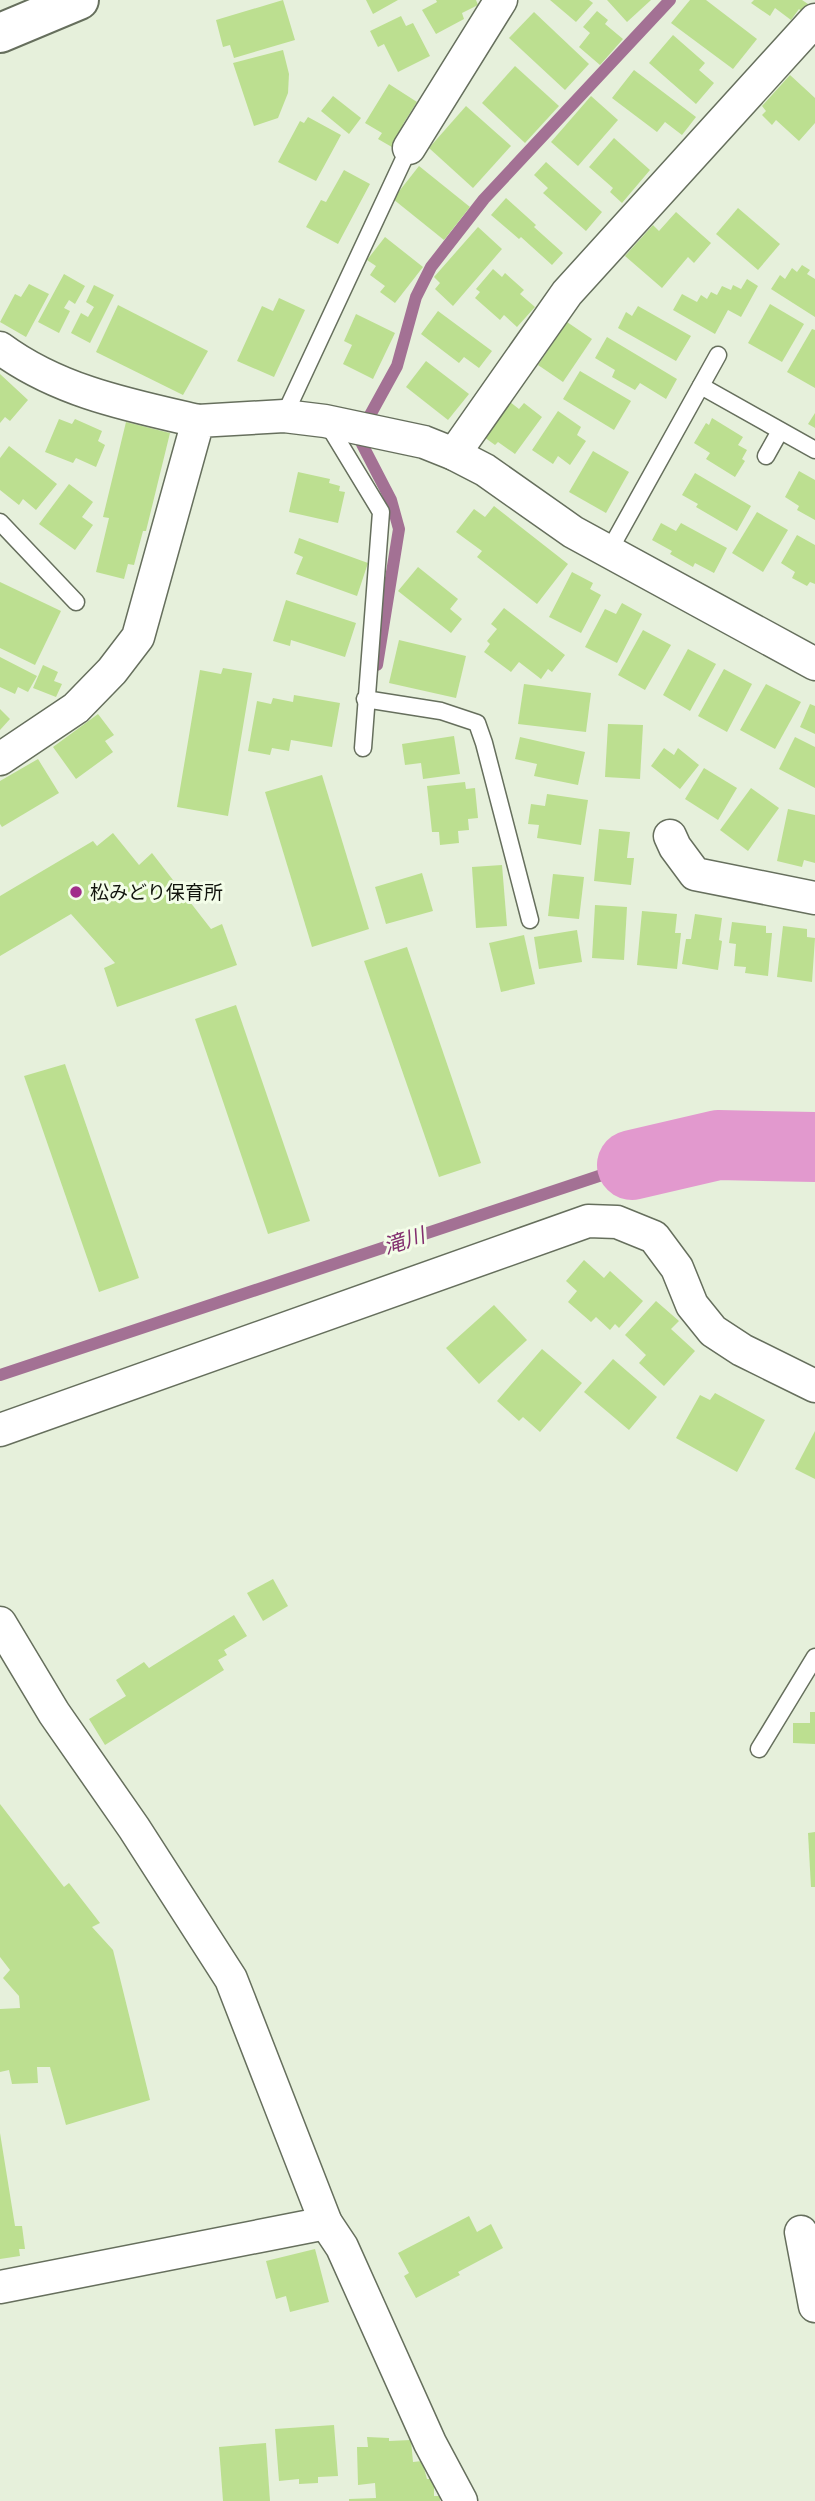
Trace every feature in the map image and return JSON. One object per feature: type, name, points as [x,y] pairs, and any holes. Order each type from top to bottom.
[{"type":"highway","points":[[0,33],[79,0]]},
{"type":"street","points":[[409,148],[501,0]]},
{"type":"street","points":[[454,454],[567,293],[815,20]]},
{"type":"street","points":[[0,348],[21,363],[68,386],[124,404],[198,421],[284,416],[325,421],[424,442],[485,470],[573,532],[815,664]]},
{"type":"street","points":[[0,759],[76,708],[112,671],[138,637],[198,421]]},
{"type":"street","points":[[670,836],[695,874],[815,898]]},
{"type":"street","points":[[0,1430],[588,1222],[617,1222],[654,1237],[677,1268],[692,1305],[713,1331],[742,1350],[815,1386]]},
{"type":"street","points":[[0,1623],[54,1713],[134,1828],[231,1979],[326,2223],[342,2246],[430,2443],[461,2501]]},
{"type":"street","points":[[0,2287],[326,2223]]},
{"type":"street","points":[[801,2232],[815,2306]]},
{"type":"lane","points":[[284,416],[409,148]]},
{"type":"lane","points":[[608,551],[718,355]]},
{"type":"lane","points":[[701,386],[815,450]]},
{"type":"lane","points":[[325,421],[381,512],[363,748]]},
{"type":"lane","points":[[766,456],[780,430]]},
{"type":"lane","points":[[0,522],[76,602]]},
{"type":"lane","points":[[365,699],[441,711],[477,723],[530,920]]},
{"type":"lane","points":[[759,1749],[815,1657]]},
{"type":"building","points":[[283,0],[295,40],[234,58],[230,45],[223,47],[216,20]]},
{"type":"building","points":[[366,0],[398,0],[373,14]]},
{"type":"building","points":[[436,0],[476,0],[478,5],[462,13],[464,19],[436,34],[422,10],[437,2]]},
{"type":"building","points":[[550,0],[589,0],[593,3],[576,22]]},
{"type":"building","points":[[607,0],[651,0],[627,22]]},
{"type":"building","points":[[690,0],[706,0],[757,39],[733,69],[671,23]]},
{"type":"building","points":[[754,0],[802,0],[808,4],[802,12],[799,9],[791,20],[775,8],[770,16],[751,3]]},
{"type":"building","points":[[597,11],[608,20],[605,24],[623,39],[600,65],[579,47],[590,33],[583,27]]},
{"type":"building","points":[[534,12],[589,64],[565,90],[509,38]]},
{"type":"building","points":[[401,16],[406,26],[413,23],[430,56],[398,72],[384,44],[378,47],[370,31]]},
{"type":"building","points":[[673,35],[705,63],[699,70],[714,83],[696,104],[649,63]]},
{"type":"building","points":[[283,50],[289,74],[288,93],[278,118],[254,126],[233,63]]},
{"type":"building","points":[[515,66],[559,106],[525,143],[482,103]]},
{"type":"building","points":[[634,70],[696,117],[682,135],[665,122],[657,132],[612,98]]},
{"type":"building","points":[[790,75],[815,98],[815,123],[799,141],[776,120],[772,125],[762,115],[766,111],[762,106]]},
{"type":"building","points":[[389,84],[417,102],[403,124],[410,129],[397,150],[378,139],[382,133],[365,123]]},
{"type":"building","points":[[333,96],[361,118],[349,134],[321,111]]},
{"type":"building","points":[[591,96],[618,120],[578,166],[551,142]]},
{"type":"building","points":[[466,106],[511,146],[473,188],[429,148]]},
{"type":"building","points":[[308,117],[341,135],[316,181],[278,162],[300,121],[304,123]]},
{"type":"building","points":[[614,138],[650,170],[622,203],[610,192],[613,188],[589,167]]},
{"type":"building","points":[[546,162],[602,212],[586,231],[543,193],[548,188],[534,175]]},
{"type":"building","points":[[419,166],[470,207],[444,240],[393,199]]},
{"type":"building","points":[[344,170],[370,184],[338,244],[306,227],[321,200],[326,202]]},
{"type":"building","points":[[506,198],[563,253],[552,265],[491,215]]},
{"type":"building","points":[[738,208],[780,244],[758,270],[716,234]]},
{"type":"building","points":[[676,212],[711,243],[694,263],[688,257],[662,288],[625,256],[653,225],[659,231]]},
{"type":"building","points":[[478,227],[502,249],[453,306],[435,289],[440,283],[434,277]]},
{"type":"building","points":[[385,237],[423,267],[395,303],[380,292],[385,286],[370,275],[376,266],[367,260]]},
{"type":"building","points":[[802,265],[810,270],[807,274],[815,279],[815,317],[771,289],[780,275],[785,279],[792,268],[797,272]]},
{"type":"building","points":[[493,269],[502,277],[505,273],[524,290],[520,294],[535,307],[517,327],[504,315],[500,320],[475,298],[480,292],[476,289]]},
{"type":"building","points":[[64,274],[85,286],[75,304],[69,300],[64,308],[70,311],[59,333],[38,322]]},
{"type":"building","points":[[747,279],[758,286],[741,317],[728,310],[715,334],[673,310],[682,294],[697,302],[701,295],[707,299],[711,292],[717,295],[722,286],[731,290],[733,285],[741,289]]},
{"type":"building","points":[[29,284],[49,294],[26,337],[0,322],[15,294],[21,297]]},
{"type":"building","points":[[94,285],[114,295],[90,343],[71,333],[81,313],[88,317],[94,307],[86,302]]},
{"type":"building","points":[[279,298],[305,310],[274,377],[237,361],[262,306],[273,311]]},
{"type":"building","points":[[770,304],[804,324],[782,362],[748,343]]},
{"type":"building","points":[[118,305],[208,351],[183,395],[96,352]]},
{"type":"building","points":[[638,306],[691,336],[676,361],[618,328],[626,312],[632,316]]},
{"type":"building","points":[[438,311],[492,351],[479,368],[464,357],[459,363],[421,334]]},
{"type":"building","points":[[356,314],[395,333],[373,379],[343,364],[352,345],[344,341]]},
{"type":"building","points":[[567,322],[592,339],[563,382],[538,365]]},
{"type":"building","points":[[812,329],[815,330],[815,388],[787,372]]},
{"type":"building","points":[[607,337],[677,379],[666,399],[640,383],[635,390],[612,377],[615,370],[595,358]]},
{"type":"building","points":[[426,361],[469,394],[448,420],[406,387]]},
{"type":"building","points":[[580,371],[631,401],[614,430],[563,399]]},
{"type":"building","points":[[0,374],[28,400],[10,421],[5,417],[0,423]]},
{"type":"building","points":[[510,402],[519,409],[524,403],[542,417],[515,454],[498,442],[495,445],[484,437]]},
{"type":"building","points":[[558,411],[581,427],[577,435],[586,441],[570,465],[558,456],[553,464],[532,450]]},
{"type":"building","points":[[815,413],[815,428],[808,424]]},
{"type":"building","points":[[712,418],[743,437],[738,445],[747,450],[742,459],[745,461],[735,477],[706,459],[710,453],[694,443]]},
{"type":"building","points":[[59,419],[72,424],[75,419],[102,431],[98,441],[105,445],[96,467],[76,458],[73,463],[45,452]]},
{"type":"building","points":[[126,422],[170,433],[146,531],[143,531],[134,565],[128,564],[124,579],[96,572],[109,518],[103,517]]},
{"type":"building","points":[[9,446],[57,484],[36,510],[23,499],[19,505],[0,490],[0,458]]},
{"type":"building","points":[[593,451],[629,472],[606,513],[569,492]]},
{"type":"building","points":[[799,471],[815,480],[815,520],[797,510],[799,506],[785,497]]},
{"type":"building","points":[[298,472],[330,479],[329,483],[340,486],[339,491],[345,492],[338,523],[289,512]]},
{"type":"building","points":[[695,473],[751,506],[737,531],[696,507],[698,504],[682,495]]},
{"type":"building","points":[[69,484],[93,502],[82,517],[93,525],[75,550],[39,524]]},
{"type":"building","points":[[494,506],[568,564],[537,604],[477,557],[482,551],[456,532],[474,509],[485,517]]},
{"type":"building","points":[[757,512],[788,530],[763,572],[732,553]]},
{"type":"building","points":[[661,523],[676,531],[681,523],[727,548],[714,573],[695,563],[693,567],[652,540]]},
{"type":"building","points":[[797,535],[815,545],[815,584],[810,582],[807,586],[792,578],[795,572],[781,563]]},
{"type":"building","points":[[299,538],[368,563],[357,596],[296,574],[303,557],[294,553]]},
{"type":"building","points":[[418,567],[458,599],[450,609],[462,619],[451,633],[398,591]]},
{"type":"building","points":[[572,572],[593,583],[590,589],[601,595],[581,633],[549,617]]},
{"type":"building","points":[[0,582],[61,611],[35,665],[0,648]]},
{"type":"building","points":[[286,600],[356,623],[345,657],[291,640],[290,646],[273,641]]},
{"type":"building","points":[[622,603],[642,614],[617,663],[585,647],[605,609],[616,614]]},
{"type":"building","points":[[504,608],[565,655],[552,672],[548,669],[541,679],[519,662],[511,672],[484,652],[490,644],[487,641],[497,629],[491,624]]},
{"type":"building","points":[[643,630],[671,645],[645,690],[618,675]]},
{"type":"building","points":[[399,640],[466,656],[456,698],[389,683]]},
{"type":"building","points":[[688,649],[716,664],[690,711],[663,695]]},
{"type":"building","points":[[0,657],[37,676],[28,692],[18,687],[15,694],[0,687]]},
{"type":"building","points":[[43,665],[58,672],[54,681],[62,684],[56,697],[33,688]]},
{"type":"building","points":[[223,668],[252,673],[228,816],[177,807],[200,670],[221,674]]},
{"type":"building","points":[[724,669],[752,684],[727,732],[698,716]]},
{"type":"building","points":[[524,684],[591,693],[586,732],[518,724]]},
{"type":"building","points":[[766,684],[801,702],[775,749],[740,730]]},
{"type":"building","points":[[294,695],[340,703],[332,747],[291,740],[289,751],[272,748],[270,755],[248,751],[257,701],[271,704],[273,698],[293,702]]},
{"type":"building","points":[[810,704],[815,706],[815,734],[800,727]]},
{"type":"building","points":[[0,709],[10,719],[0,730]]},
{"type":"building","points":[[98,714],[114,735],[105,741],[113,752],[76,779],[53,747]]},
{"type":"building","points":[[608,724],[643,725],[640,779],[605,777]]},
{"type":"building","points":[[454,736],[460,774],[423,779],[421,763],[405,765],[402,744]]},
{"type":"building","points":[[520,737],[585,752],[578,785],[534,776],[537,764],[515,759]]},
{"type":"building","points":[[795,737],[815,747],[815,788],[779,769]]},
{"type":"building","points":[[664,748],[674,755],[678,748],[699,765],[680,789],[651,766]]},
{"type":"building","points":[[38,759],[59,793],[2,827],[0,781]]},
{"type":"building","points":[[704,768],[737,788],[718,820],[685,799]]},
{"type":"building","points":[[322,775],[369,929],[312,947],[265,792]]},
{"type":"building","points":[[465,782],[466,789],[475,788],[478,818],[468,819],[469,830],[458,831],[459,843],[440,845],[439,832],[432,832],[427,786]]},
{"type":"building","points":[[751,788],[779,808],[748,851],[720,830]]},
{"type":"building","points":[[547,794],[588,800],[581,845],[537,838],[539,825],[528,824],[531,804],[545,806]]},
{"type":"building","points":[[788,809],[815,815],[815,863],[804,860],[802,867],[777,861]]},
{"type":"building","points":[[599,829],[630,832],[627,858],[634,858],[631,885],[594,881]]},
{"type":"building","points":[[113,833],[139,865],[152,853],[211,929],[222,924],[237,965],[117,1007],[104,968],[115,963],[71,914],[0,956],[0,896],[93,841],[97,846]]},
{"type":"building","points":[[502,865],[507,926],[476,928],[472,867]]},
{"type":"building","points":[[422,873],[433,911],[386,924],[375,887]]},
{"type":"building","points":[[553,874],[584,877],[579,919],[548,916]]},
{"type":"building","points":[[595,905],[627,907],[624,960],[592,958]]},
{"type":"building","points":[[642,911],[677,914],[675,933],[681,933],[677,969],[637,965]]},
{"type":"building","points":[[695,914],[722,918],[718,970],[682,964],[686,939],[691,939]]},
{"type":"building","points":[[732,922],[766,926],[766,933],[772,933],[768,976],[745,973],[746,967],[734,966],[736,944],[729,943]]},
{"type":"building","points":[[783,926],[807,929],[807,937],[815,938],[812,982],[777,977]]},
{"type":"building","points":[[577,930],[582,962],[539,969],[534,937]]},
{"type":"building","points":[[524,935],[535,984],[501,992],[489,943]]},
{"type":"building","points":[[407,947],[481,1163],[439,1177],[364,961]]},
{"type":"building","points":[[236,1005],[310,1221],[268,1234],[195,1019]]},
{"type":"building","points":[[65,1064],[139,1278],[99,1292],[24,1076]]},
{"type":"building","points":[[584,1260],[604,1278],[610,1271],[643,1301],[619,1328],[615,1324],[610,1330],[596,1317],[591,1322],[568,1302],[577,1291],[566,1281]]},
{"type":"building","points":[[656,1301],[679,1321],[671,1329],[695,1351],[664,1386],[639,1363],[646,1355],[625,1335]]},
{"type":"building","points":[[494,1305],[527,1340],[479,1384],[446,1348]]},
{"type":"building","points":[[542,1349],[582,1383],[540,1432],[523,1417],[519,1421],[497,1401]]},
{"type":"building","points":[[613,1359],[657,1397],[629,1430],[584,1392]]},
{"type":"building","points":[[715,1393],[765,1420],[737,1472],[676,1438],[700,1395],[710,1400]]},
{"type":"building","points":[[815,1431],[815,1479],[795,1469]]},
{"type":"building","points":[[273,1579],[288,1606],[263,1621],[247,1593]]},
{"type":"building","points":[[234,1615],[247,1636],[224,1650],[227,1655],[218,1660],[224,1670],[105,1745],[89,1719],[126,1696],[116,1680],[144,1662],[149,1668]]},
{"type":"building","points":[[810,1712],[815,1712],[815,1744],[793,1743],[793,1723],[810,1723]]},
{"type":"building","points":[[0,1804],[64,1887],[69,1883],[100,1923],[92,1927],[113,1950],[150,2100],[66,2125],[50,2067],[37,2067],[38,2083],[12,2084],[9,2070],[0,2072],[0,2009],[20,2008],[19,1996],[3,1978],[10,1970],[0,1957]]},
{"type":"building","points":[[815,1832],[815,1887],[811,1887],[808,1833]]},
{"type":"building","points":[[0,2133],[15,2226],[22,2226],[25,2249],[19,2249],[20,2256],[0,2259]]},
{"type":"building","points":[[469,2216],[477,2232],[491,2224],[503,2248],[416,2298],[404,2276],[409,2273],[398,2253]]},
{"type":"building","points":[[315,2249],[329,2302],[290,2312],[286,2296],[276,2299],[266,2261]]},
{"type":"building","points":[[334,2425],[338,2476],[318,2477],[318,2483],[299,2484],[299,2479],[279,2481],[275,2429]]},
{"type":"building","points":[[367,2437],[389,2438],[389,2441],[411,2440],[413,2462],[422,2461],[427,2479],[434,2479],[434,2496],[440,2496],[440,2501],[349,2501],[376,2498],[375,2483],[358,2485],[357,2447],[368,2447]]},
{"type":"building","points":[[266,2443],[270,2501],[223,2501],[219,2447]]},
{"type":"waterway","points":[[369,417],[397,366],[416,297],[431,267],[484,199],[670,0]]},
{"type":"waterway","points":[[362,444],[391,500],[399,529],[377,665]]},
{"type":"waterway","name":"滝川","points":[[632,1165],[718,1145],[815,1147]]},
{"type":"waterway","name":"滝川","points":[[0,1375],[632,1165]]},
{"type":"place","name":"松みどり保育所","points":[[76,892]]}]
